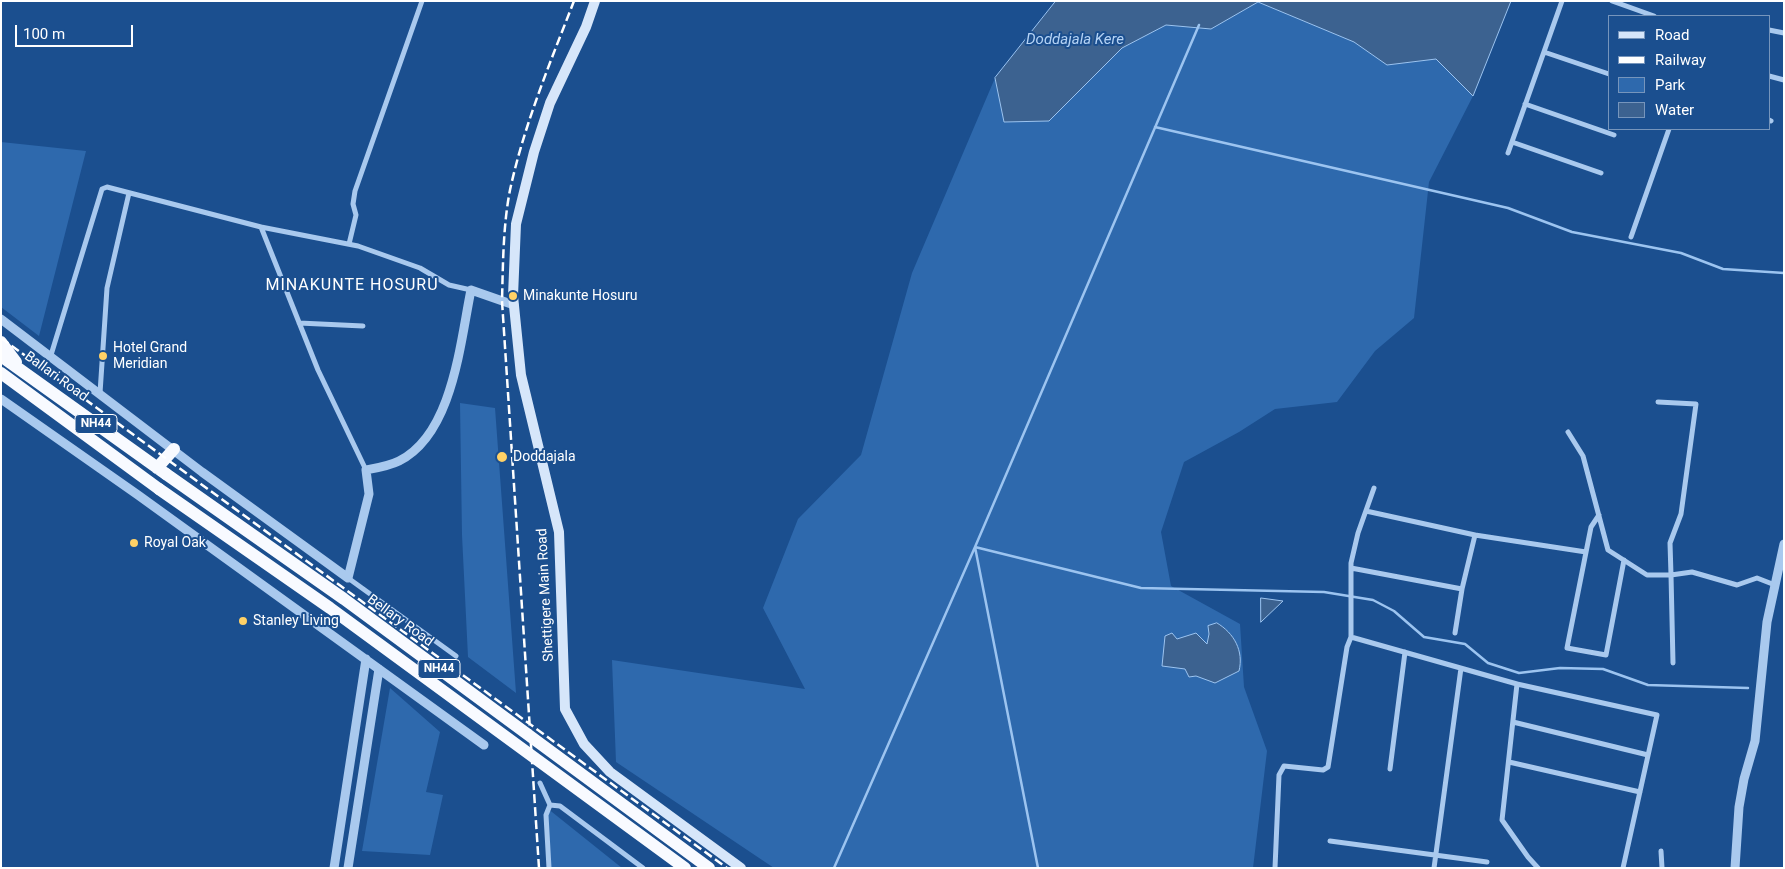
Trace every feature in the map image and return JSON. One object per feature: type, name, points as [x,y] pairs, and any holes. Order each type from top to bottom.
[{"type":"highway","points":[[1,342],[25,374]]},
{"type":"highway","name":"Ballari Road","points":[[1,356],[162,471]]},
{"type":"highway","name":"NH44","points":[[1,373],[159,489],[330,608],[685,868]]},
{"type":"highway","points":[[1,378],[21,388]]},
{"type":"highway","points":[[162,471],[174,449]]},
{"type":"highway","name":"Bellary Road","points":[[162,471],[344,599],[709,868]]},
{"type":"main road","name":"Shettigere Main Road","points":[[595,1],[586,27],[550,103],[534,152],[516,224],[514,305],[521,375],[559,532],[565,709],[584,744],[610,772],[741,868]]},
{"type":"street","points":[[349,244],[356,215],[354,204],[355,191],[422,1]]},
{"type":"street","points":[[1508,153],[1562,1]]},
{"type":"street","points":[[1612,1],[1651,15]]},
{"type":"street","points":[[1632,9],[1635,1]]},
{"type":"street","points":[[1770,30],[1784,33]]},
{"type":"street","points":[[1544,52],[1608,74]]},
{"type":"street","points":[[1770,76],[1784,80]]},
{"type":"street","points":[[1525,104],[1614,135]]},
{"type":"street","points":[[1631,237],[1669,130]]},
{"type":"street","points":[[1512,142],[1601,173]]},
{"type":"street","points":[[51,355],[102,189],[107,187],[260,227],[349,244],[420,268],[449,285],[471,290],[514,305]]},
{"type":"street","points":[[100,393],[107,288],[129,193]]},
{"type":"street","points":[[260,227],[299,323],[366,470],[369,494],[348,578]]},
{"type":"street","points":[[366,470],[401,460],[431,431],[440,416],[450,386],[471,290]]},
{"type":"street","points":[[1,319],[348,578],[456,656]]},
{"type":"street","points":[[299,323],[363,326]]},
{"type":"street","points":[[1,398],[484,746]]},
{"type":"street","points":[[1658,402],[1696,404],[1682,514],[1670,542],[1673,663]]},
{"type":"street","points":[[1568,432],[1583,456],[1608,550],[1646,575],[1671,575],[1692,572],[1736,585],[1757,578],[1775,585]]},
{"type":"street","points":[[1275,868],[1279,775],[1284,766],[1323,770],[1328,767],[1347,648],[1351,637],[1352,568],[1358,533],[1374,488]]},
{"type":"street","points":[[1366,511],[1475,535],[1586,552]]},
{"type":"street","points":[[1599,516],[1591,527],[1567,648],[1606,655],[1624,560]]},
{"type":"street","points":[[1455,633],[1462,589],[1475,535]]},
{"type":"street","points":[[1735,868],[1739,807],[1744,778],[1755,741],[1767,622],[1784,544]]},
{"type":"street","points":[[1352,568],[1462,589]]},
{"type":"street","points":[[1351,637],[1518,684],[1657,715],[1623,868]]},
{"type":"street","points":[[1390,769],[1405,652]]},
{"type":"street","points":[[334,868],[366,660]]},
{"type":"street","points":[[1434,868],[1461,668]]},
{"type":"street","points":[[348,868],[379,669]]},
{"type":"street","points":[[1518,684],[1502,820],[1538,868]]},
{"type":"street","points":[[1513,722],[1648,756]]},
{"type":"street","points":[[1509,762],[1640,792]]},
{"type":"street","points":[[540,784],[550,805],[546,815],[549,868]]},
{"type":"street","points":[[550,805],[560,806],[644,868]]},
{"type":"street","points":[[1330,841],[1487,862]]},
{"type":"street","points":[[1661,851],[1662,868]]},
{"type":"green space","points":[[1258,2],[1354,42],[1387,65],[1436,59],[1473,96],[1429,182],[1414,318],[1375,351],[1337,402],[1275,409],[1239,432],[1184,462],[1161,532],[1171,586],[1240,624],[1244,687],[1267,751],[1253,868],[774,868],[616,762],[612,660],[805,689],[763,608],[798,519],[861,455],[912,273],[995,78],[1005,122],[1049,121],[1122,48],[1166,25],[1211,29]]},
{"type":"green space","points":[[1,142],[86,151],[39,336],[1,307]]},
{"type":"green space","points":[[460,403],[495,408],[516,693],[468,657],[462,535]]},
{"type":"green space","points":[[390,688],[440,732],[426,792],[443,795],[430,855],[362,851]]},
{"type":"green space","points":[[547,808],[622,868],[551,868]]},
{"type":"water","name":"Doddajala Kere","points":[[1056,1],[1511,1],[1473,96],[1436,59],[1387,65],[1354,42],[1258,2],[1211,29],[1166,25],[1122,48],[1049,121],[1004,122],[995,78]]},
{"type":"water","points":[[1261,598],[1283,601],[1261,622]]},
{"type":"water","points":[[1217,623],[1233,637],[1236,643],[1240,656],[1239,671],[1215,683],[1196,676],[1189,677],[1185,669],[1162,666],[1165,636],[1172,633],[1177,639],[1196,633],[1207,644],[1208,626]]},
{"type":"waterway","points":[[834,868],[975,547],[1199,25]]},
{"type":"waterway","points":[[1155,127],[1508,208],[1572,232],[1681,253],[1723,269],[1784,273]]},
{"type":"waterway","points":[[1038,868],[975,547],[1141,588],[1324,592],[1373,600],[1394,611],[1424,637],[1465,644],[1488,663],[1519,673],[1560,668],[1603,669],[1648,685],[1748,688]]},
{"type":"railway","points":[[539,868],[502,301],[503,259],[508,204],[516,166],[538,94],[574,1]]},
{"type":"railway","points":[[1,338],[727,868]]},
{"type":"place","name":"Minakunte Hosuru","points":[[513,296]]},
{"type":"place","name":"Hotel Grand Meridian","points":[[103,356]]},
{"type":"place","name":"Doddajala","points":[[502,457]]},
{"type":"place","name":"Royal Oak","points":[[134,543]]},
{"type":"place","name":"Stanley Living","points":[[243,621]]},
{"type":"district","name":"MINAKUNTE HOSURU","points":[[352,286]]}]
